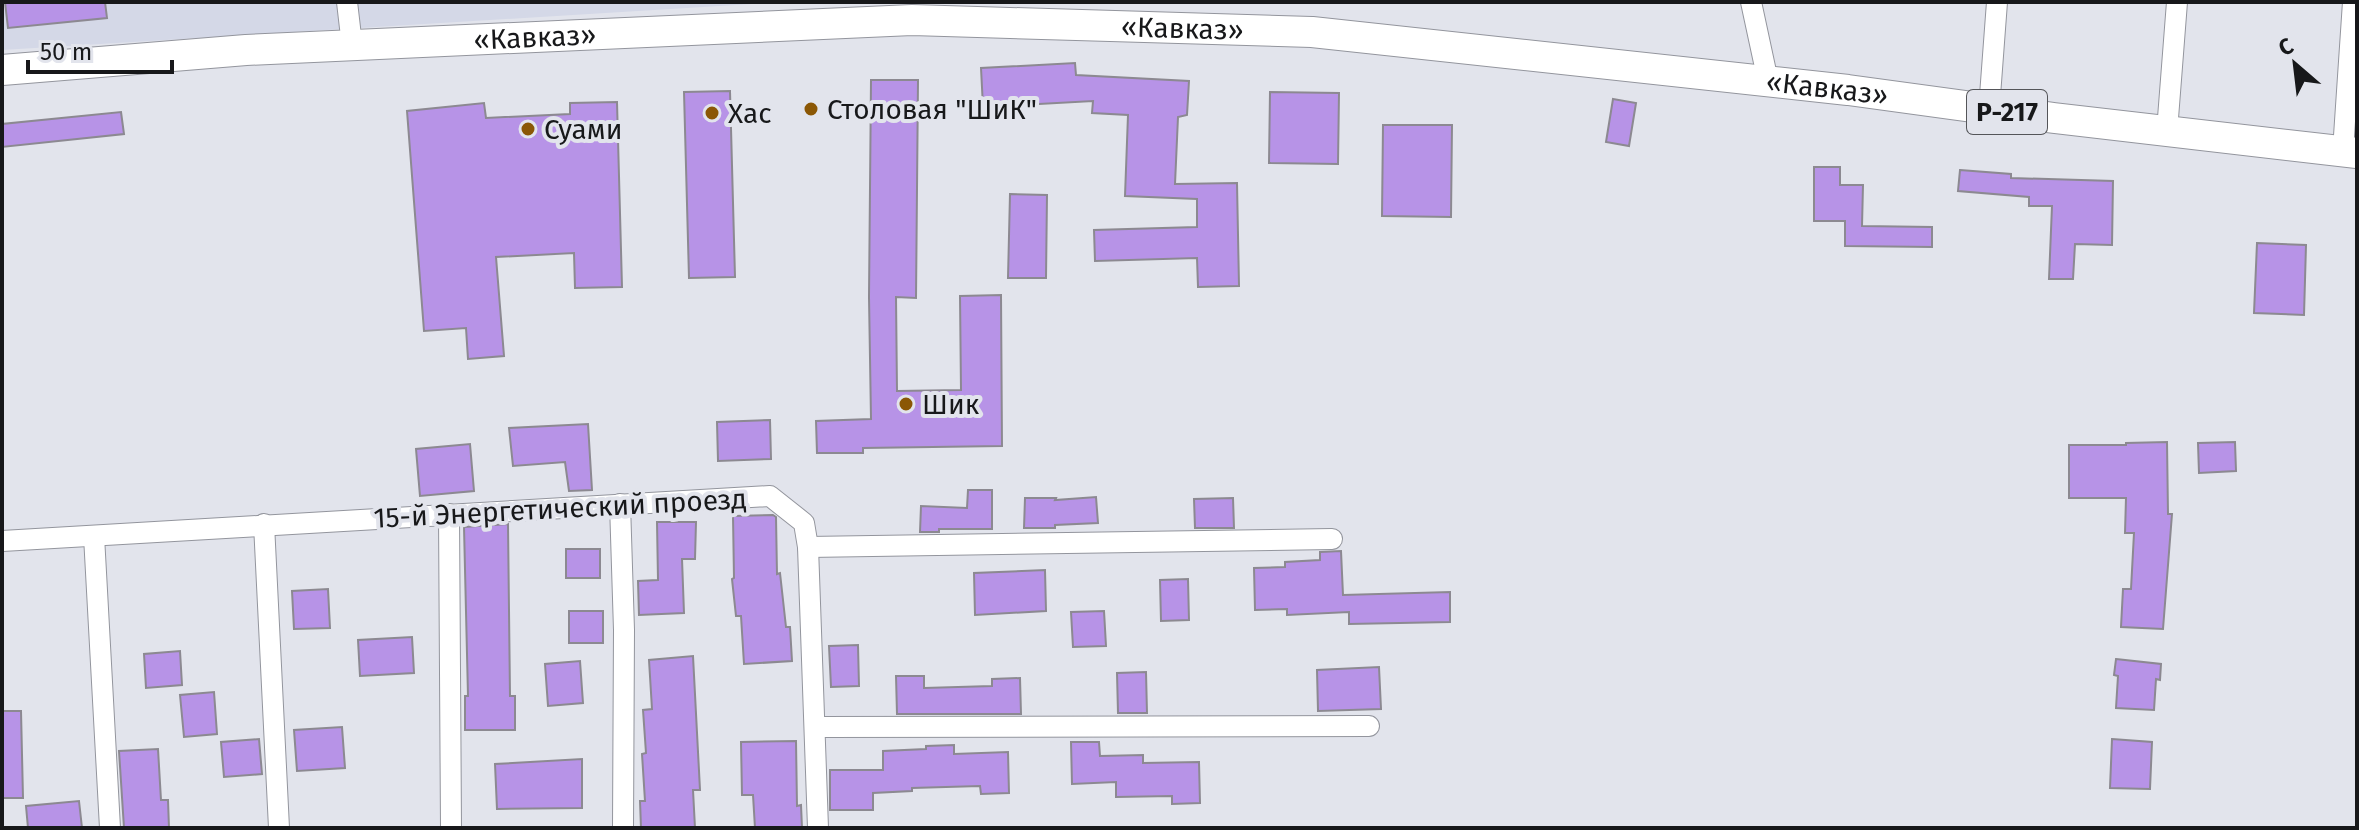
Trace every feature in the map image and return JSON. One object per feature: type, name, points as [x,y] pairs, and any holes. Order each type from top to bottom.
[{"type":"highway","name":"«Кавказ»","points":[[2,70],[246,50],[912,20],[1312,32],[1768,81],[2350,152]]},
{"type":"street","points":[[347,2],[352,45]]},
{"type":"street","points":[[1751,2],[1768,81]]},
{"type":"street","points":[[1989,109],[1997,2]]},
{"type":"street","points":[[2167,131],[2177,2]]},
{"type":"street","points":[[2350,152],[2353,2]]},
{"type":"street","name":"15-й Энергетический проезд","points":[[2,541],[770,496],[804,523],[808,547],[818,828]]},
{"type":"street","points":[[620,504],[624,630],[623,828]]},
{"type":"street","points":[[449,514],[451,828]]},
{"type":"street","points":[[264,524],[279,828]]},
{"type":"street","points":[[94,536],[110,828]]},
{"type":"street","points":[[808,547],[1332,539]]},
{"type":"street","points":[[815,727],[1369,726]]},
{"type":"shaded area","points":[[2,2],[785,2],[2,50]]},
{"type":"building","points":[[5,2],[105,2],[107,18],[8,28]]},
{"type":"building","points":[[1075,63],[1076,75],[1189,81],[1187,115],[1178,117],[1175,184],[1237,183],[1239,286],[1198,287],[1197,258],[1095,261],[1094,230],[1197,227],[1197,199],[1125,196],[1128,115],[1092,113],[1093,101],[983,107],[981,68]]},
{"type":"building","points":[[871,80],[918,80],[916,298],[896,297],[897,391],[961,390],[960,296],[1001,295],[1002,446],[863,448],[863,453],[817,453],[816,421],[871,419]]},
{"type":"building","points":[[730,91],[735,277],[689,278],[684,92]]},
{"type":"building","points":[[1270,92],[1339,93],[1338,164],[1269,163]]},
{"type":"building","points":[[1613,99],[1636,103],[1629,146],[1606,142]]},
{"type":"building","points":[[617,102],[622,287],[575,288],[574,253],[496,257],[504,356],[468,359],[466,328],[424,331],[407,111],[484,103],[486,118],[570,114],[570,103]]},
{"type":"building","points":[[121,112],[124,134],[2,147],[2,124]]},
{"type":"building","points":[[1383,125],[1452,125],[1451,217],[1382,216]]},
{"type":"building","points":[[1814,167],[1840,167],[1840,185],[1863,185],[1862,226],[1932,227],[1932,247],[1845,246],[1845,221],[1814,221]]},
{"type":"building","points":[[1960,170],[2011,174],[2011,178],[2113,181],[2112,245],[2075,244],[2073,279],[2049,279],[2052,206],[2029,206],[2029,197],[1958,191]]},
{"type":"building","points":[[1010,194],[1047,195],[1046,278],[1008,278]]},
{"type":"building","points":[[2257,243],[2306,245],[2304,315],[2254,313]]},
{"type":"building","points":[[770,420],[771,459],[718,461],[717,422]]},
{"type":"building","points":[[588,424],[592,490],[569,491],[565,462],[513,466],[509,428]]},
{"type":"building","points":[[2167,442],[2168,514],[2172,514],[2163,629],[2121,627],[2123,589],[2131,589],[2134,533],[2125,533],[2126,498],[2069,498],[2069,445]]},
{"type":"building","points":[[2235,442],[2236,471],[2199,473],[2198,443]]},
{"type":"building","points":[[470,444],[474,491],[420,496],[416,449]]},
{"type":"building","points":[[968,490],[992,490],[992,529],[920,532],[921,506],[967,508]]},
{"type":"building","points":[[1096,497],[1098,523],[1024,528],[1025,498],[1055,500]]},
{"type":"building","points":[[1233,498],[1234,528],[1195,528],[1194,499]]},
{"type":"building","points":[[733,516],[776,517],[777,574],[780,573],[786,627],[790,627],[792,661],[744,664],[741,616],[736,616],[732,579]]},
{"type":"building","points":[[657,522],[696,522],[695,559],[682,559],[684,613],[639,615],[638,581],[658,580]]},
{"type":"building","points":[[508,524],[510,696],[515,696],[515,730],[465,730],[465,696],[468,696],[464,527]]},
{"type":"building","points":[[566,549],[600,549],[600,578],[566,578]]},
{"type":"building","points":[[1341,551],[1343,595],[1450,592],[1450,622],[1349,624],[1349,612],[1287,615],[1287,609],[1255,610],[1254,568],[1285,567],[1285,562],[1320,560],[1320,552]]},
{"type":"building","points":[[1045,570],[1046,611],[975,615],[974,573]]},
{"type":"building","points":[[1188,579],[1189,620],[1161,621],[1160,580]]},
{"type":"building","points":[[328,589],[330,628],[294,629],[292,591]]},
{"type":"building","points":[[569,611],[603,611],[603,643],[569,643]]},
{"type":"building","points":[[1104,611],[1106,646],[1073,647],[1071,612]]},
{"type":"building","points":[[412,637],[414,673],[360,676],[358,640]]},
{"type":"building","points":[[858,645],[859,686],[831,687],[829,646]]},
{"type":"building","points":[[180,651],[182,685],[146,688],[144,654]]},
{"type":"building","points":[[693,656],[700,790],[693,790],[695,828],[641,828],[640,801],[645,801],[642,754],[646,753],[643,710],[652,709],[649,660]]},
{"type":"building","points":[[2116,659],[2161,664],[2160,680],[2156,679],[2154,710],[2116,708]]},
{"type":"building","points":[[580,661],[583,703],[548,706],[545,664]]},
{"type":"building","points":[[1379,667],[1381,709],[1318,711],[1317,670]]},
{"type":"building","points":[[1146,672],[1147,713],[1118,713],[1117,673]]},
{"type":"building","points":[[896,676],[924,676],[924,688],[992,686],[992,679],[1020,678],[1021,714],[897,714]]},
{"type":"building","points":[[214,692],[217,734],[184,737],[180,695]]},
{"type":"building","points":[[2,711],[21,711],[23,798],[2,798]]},
{"type":"building","points":[[342,727],[345,768],[297,771],[294,730]]},
{"type":"building","points":[[259,739],[262,774],[224,777],[221,742]]},
{"type":"building","points":[[2112,739],[2152,742],[2150,789],[2110,788]]},
{"type":"building","points":[[796,741],[797,806],[801,805],[802,828],[755,828],[753,795],[742,795],[741,742]]},
{"type":"building","points":[[1071,742],[1099,742],[1100,756],[1143,755],[1143,763],[1199,762],[1200,803],[1172,804],[1172,796],[1116,797],[1116,782],[1072,784]]},
{"type":"building","points":[[954,745],[954,754],[1008,752],[1009,793],[981,794],[980,786],[912,788],[912,791],[873,793],[873,810],[830,810],[830,770],[883,770],[883,751]]},
{"type":"building","points":[[158,749],[161,800],[168,800],[169,828],[124,828],[119,751]]},
{"type":"building","points":[[582,759],[582,808],[497,809],[495,764]]},
{"type":"building","points":[[79,801],[82,828],[28,828],[26,806]]},
{"type":"place","name":"Столовая \"ШиК\"","points":[[811,109]]},
{"type":"place","name":"Хас","points":[[712,113]]},
{"type":"place","name":"Суами","points":[[528,129]]},
{"type":"place","name":"Шик","points":[[906,404]]}]
